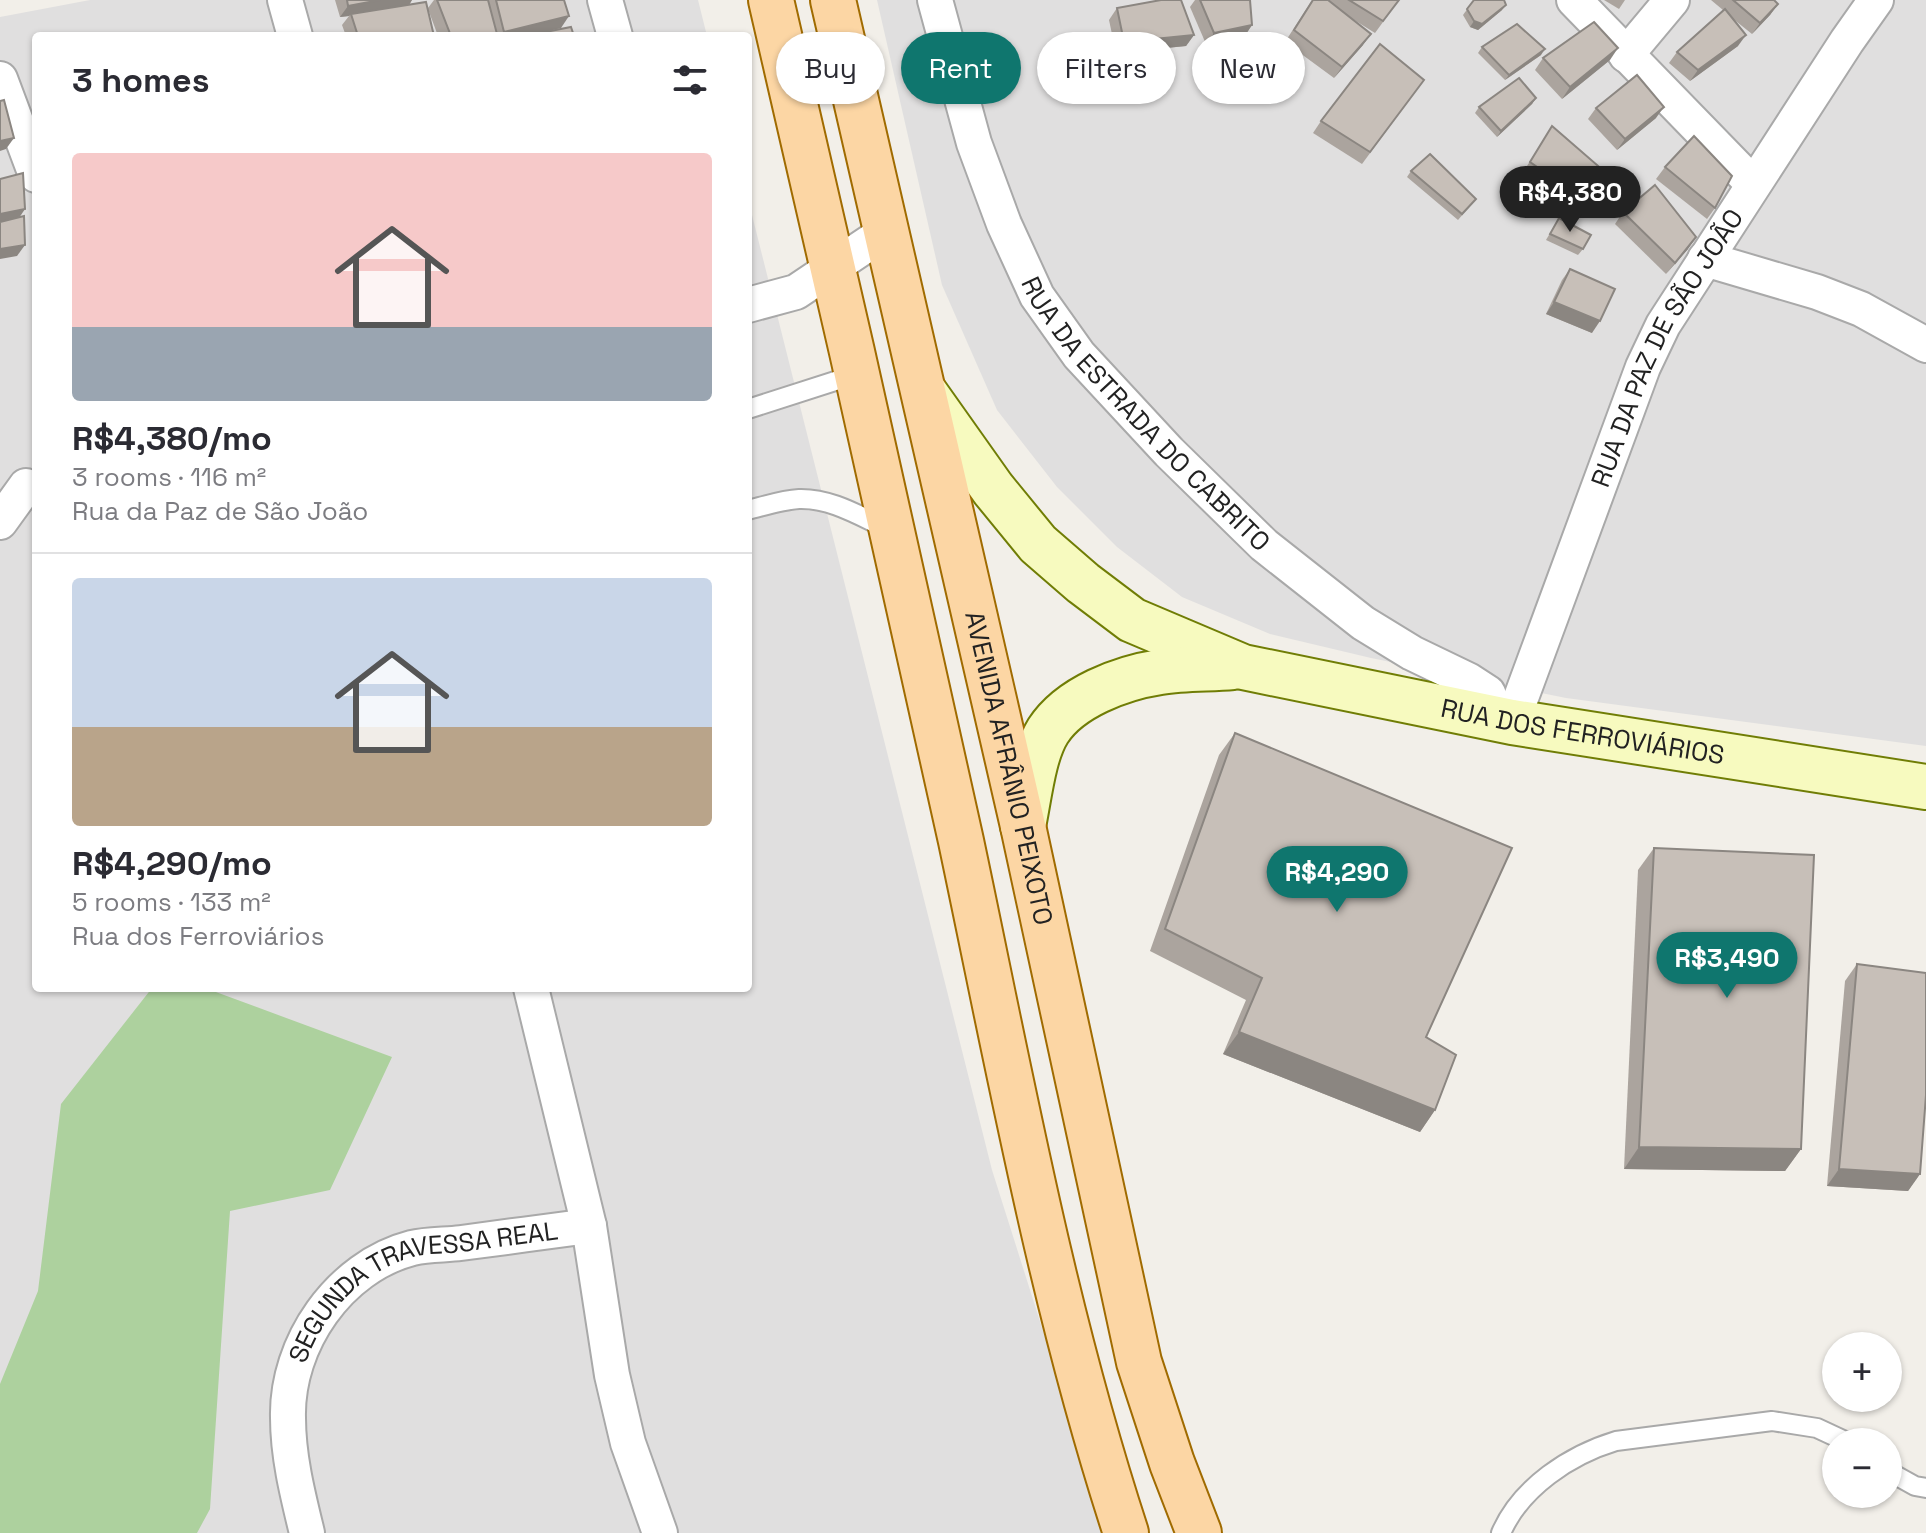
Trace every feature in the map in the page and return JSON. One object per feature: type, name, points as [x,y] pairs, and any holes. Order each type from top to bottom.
[{"type":"main road","points":[[771,0],[895,533],[1052,1269],[1100,1452],[1126,1533]]},
{"type":"main road","name":"AVENIDA AFRÂNIO PEIXOTO","points":[[833,0],[1023,826],[1139,1362],[1199,1533]]},
{"type":"main road","name":"RUA DOS FERROVIÁRIOS","points":[[925,393],[993,489],[1038,544],[1083,583],[1132,620],[1243,667],[1505,720],[1926,787]]},
{"type":"main road","name":"RUA DOS FERROVIÁRIOS","points":[[1023,826],[1034,768],[1048,732],[1076,703],[1115,685],[1160,672],[1243,667]]},
{"type":"street","points":[[285,0],[294,32]]},
{"type":"street","points":[[605,0],[614,32]]},
{"type":"street","name":"RUA DA ESTRADA DO CABRITO","points":[[935,0],[974,143],[1004,224],[1037,296],[1079,355],[1169,452],[1264,545],[1363,623],[1488,693],[1505,720]]},
{"type":"street","points":[[1574,0],[1753,184]]},
{"type":"street","points":[[1626,55],[1672,0]]},
{"type":"street","name":"RUA DA PAZ DE SÃO JOÃO","points":[[1505,720],[1643,367],[1663,325],[1876,0]]},
{"type":"street","points":[[0,79],[32,164]]},
{"type":"street","points":[[752,303],[796,292],[887,231]]},
{"type":"street","points":[[1705,259],[1817,292],[1861,309],[1926,345]]},
{"type":"street","points":[[0,522],[21,488]]},
{"type":"street","name":"SEGUNDA TRAVESSA REAL","points":[[532,992],[589,1226],[612,1375],[628,1443],[660,1533]]},
{"type":"street","name":"SEGUNDA TRAVESSA REAL","points":[[307,1533],[290,1452],[290,1383],[314,1324],[337,1294],[360,1273],[387,1256],[415,1247],[589,1226]]},
{"type":"lane","points":[[752,408],[857,374]]},
{"type":"lane","points":[[752,509],[795,499],[816,500],[835,505],[895,533]]},
{"type":"lane","points":[[1501,1533],[1529,1492],[1561,1466],[1592,1448],[1616,1441],[1772,1421],[1822,1430]]},
{"type":"lane","points":[[1902,1479],[1926,1488]]},
{"type":"shaded area","points":[[90,0],[698,0],[706,32],[32,32],[32,992],[752,992],[752,215],[992,1170],[1107,1533],[0,1533],[0,17]]},
{"type":"shaded area","points":[[877,0],[1926,0],[1926,746],[1566,698],[1270,634],[1182,597],[1117,547],[1057,487],[997,410],[942,285]]},
{"type":"green space","points":[[149,992],[216,992],[392,1057],[330,1190],[230,1211],[210,1509],[197,1533],[0,1533],[0,1384],[38,1291],[61,1104]]},
{"type":"building","points":[[347,0],[380,0],[348,6]]},
{"type":"building","points":[[437,0],[488,0],[496,32],[449,32]]},
{"type":"building","points":[[496,0],[564,0],[569,16],[504,32]]},
{"type":"building","points":[[1161,0],[1181,0],[1192,35],[1176,37],[1176,32],[1122,32],[1117,8]]},
{"type":"building","points":[[1200,0],[1250,0],[1252,25],[1214,32]]},
{"type":"building","points":[[1313,0],[1328,0],[1371,34],[1342,67],[1305,38],[1305,32],[1294,30]]},
{"type":"building","points":[[1349,0],[1399,0],[1383,21]]},
{"type":"building","points":[[1474,0],[1504,0],[1506,5],[1482,24],[1474,21],[1467,9]]},
{"type":"building","points":[[1733,0],[1774,0],[1778,4],[1760,23]]},
{"type":"building","points":[[426,2],[433,32],[357,32],[351,14]]},
{"type":"building","points":[[1725,9],[1746,35],[1698,70],[1677,52]]},
{"type":"building","points":[[1594,22],[1618,48],[1570,87],[1543,58]]},
{"type":"building","points":[[1517,24],[1545,49],[1509,75],[1482,47]]},
{"type":"building","points":[[571,27],[573,32],[545,32]]},
{"type":"building","points":[[1380,44],[1424,80],[1370,152],[1321,121]]},
{"type":"building","points":[[1637,75],[1664,107],[1625,139],[1596,108]]},
{"type":"building","points":[[1519,78],[1536,98],[1501,131],[1479,107]]},
{"type":"building","points":[[4,100],[14,138],[0,141],[0,101]]},
{"type":"building","points":[[1552,126],[1612,178],[1589,203],[1530,162]]},
{"type":"building","points":[[1694,136],[1732,176],[1715,208],[1665,167]]},
{"type":"building","points":[[1430,154],[1476,199],[1462,214],[1411,171]]},
{"type":"building","points":[[23,173],[25,209],[0,214],[0,179]]},
{"type":"building","points":[[1655,185],[1696,237],[1675,263],[1623,212]]},
{"type":"building","points":[[24,216],[25,245],[0,249],[0,222]]},
{"type":"building","points":[[1559,218],[1591,235],[1583,249],[1550,234]]},
{"type":"building","points":[[1570,269],[1615,289],[1600,321],[1554,302]]},
{"type":"building","points":[[1235,733],[1512,848],[1426,1037],[1456,1055],[1435,1110],[1239,1032],[1262,978],[1165,929]]},
{"type":"building","points":[[1654,848],[1814,855],[1801,1149],[1639,1147]]},
{"type":"building","points":[[1857,964],[1926,973],[1926,1095],[1920,1174],[1839,1169]]}]
